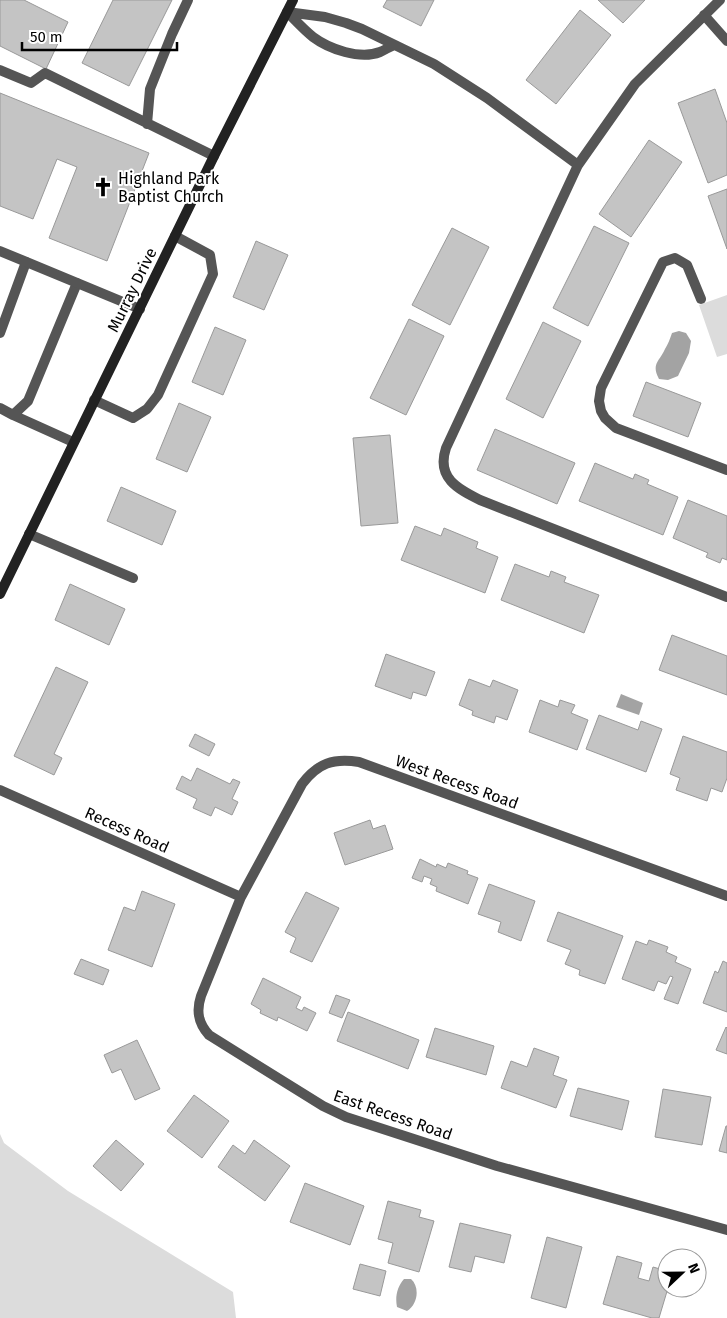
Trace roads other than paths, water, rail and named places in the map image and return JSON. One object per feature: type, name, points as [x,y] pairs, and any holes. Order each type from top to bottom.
[{"type":"street","points":[[147,124],[150,89],[188,0]]},
{"type":"street","name":"Murray Drive","points":[[0,594],[214,156],[293,0]]},
{"type":"street","points":[[720,0],[635,84],[578,165],[446,448],[444,457],[446,471],[450,480],[458,489],[480,500],[727,597]]},
{"type":"street","points":[[287,12],[312,36],[321,42],[343,50],[372,54],[394,44]]},
{"type":"street","points":[[287,12],[346,22],[434,64],[461,81],[578,165]]},
{"type":"street","points":[[704,15],[727,41]]},
{"type":"street","points":[[0,70],[31,83],[45,73],[214,156]]},
{"type":"street","points":[[94,400],[133,418],[147,409],[158,394],[214,274],[210,255],[175,236]]},
{"type":"street","points":[[0,251],[140,309]]},
{"type":"street","points":[[701,299],[686,265],[676,258],[663,262],[605,379],[599,400],[601,411],[605,418],[616,428],[727,470]]},
{"type":"street","points":[[0,333],[26,262]]},
{"type":"street","points":[[13,415],[28,401],[77,283]]},
{"type":"street","points":[[0,408],[73,442]]},
{"type":"street","points":[[29,534],[133,578]]},
{"type":"street","name":"West Recess Road","points":[[241,897],[309,774],[328,763],[342,760],[358,762],[727,896]]},
{"type":"street","name":"Recess Road","points":[[0,790],[241,897]]},
{"type":"street","name":"East Recess Road","points":[[241,897],[199,1004],[199,1019],[209,1035],[323,1106],[346,1117],[497,1166],[727,1230]]},
{"type":"place","name":"Highland Park Baptist Church","points":[[103,187]]}]
